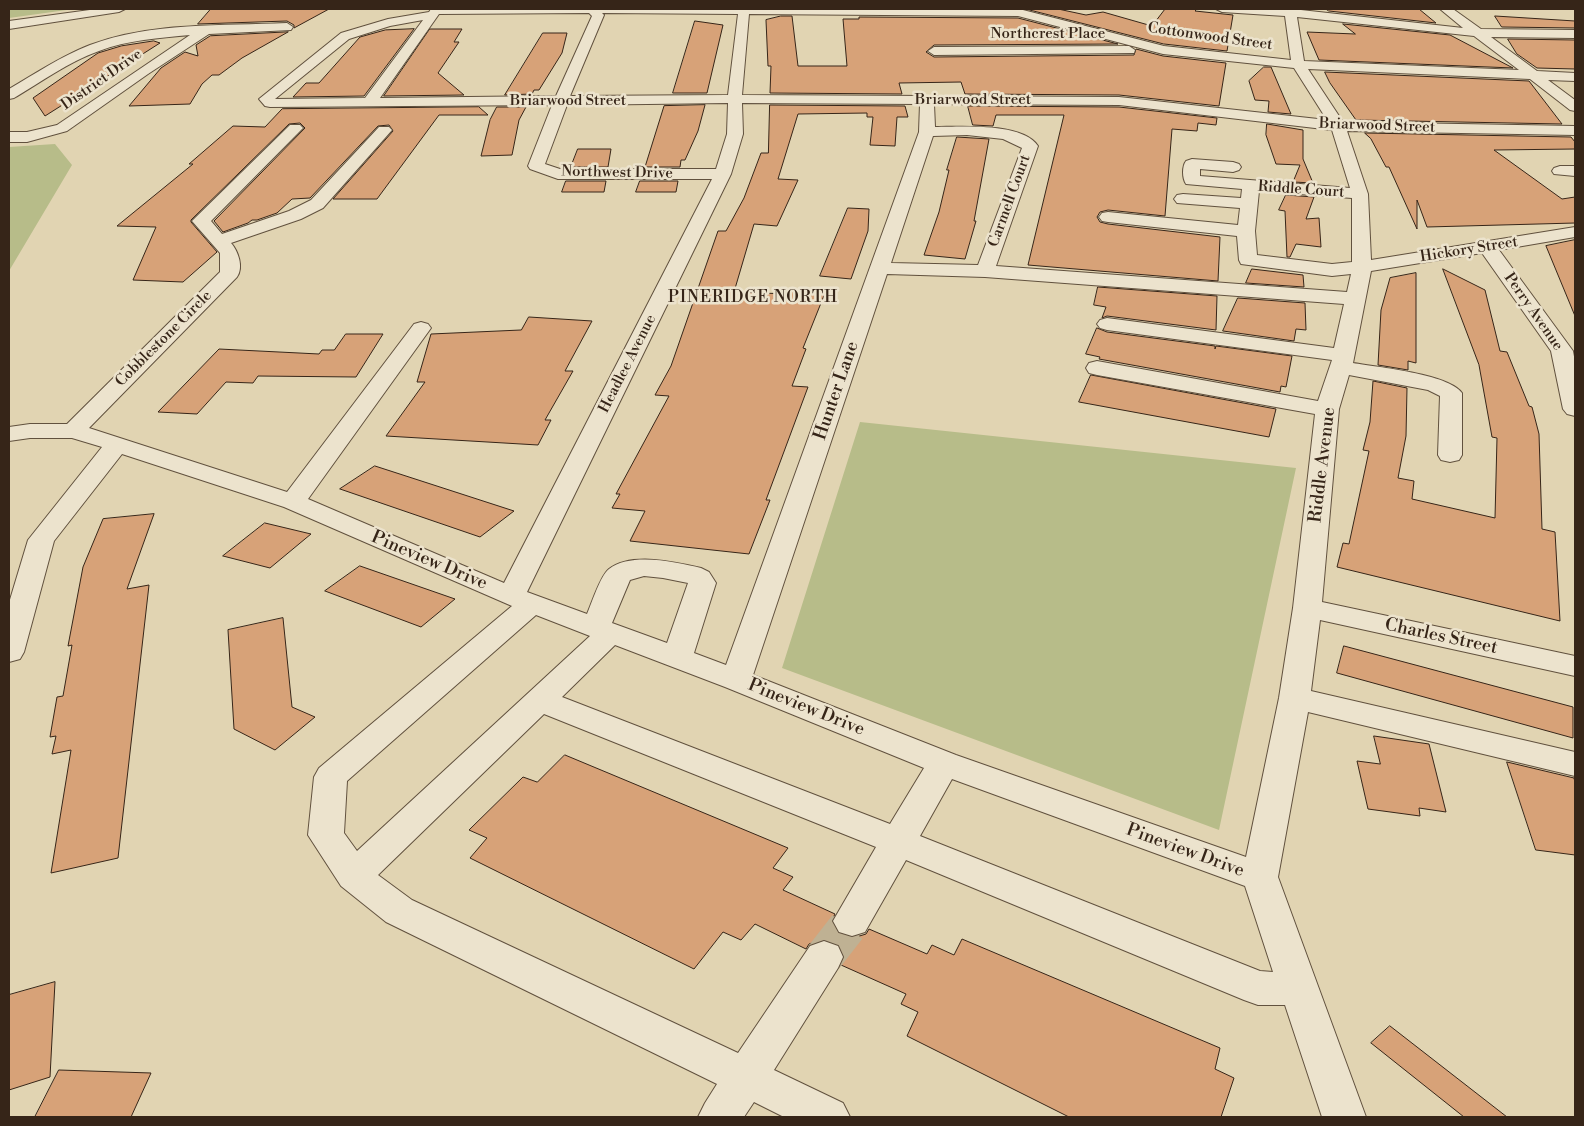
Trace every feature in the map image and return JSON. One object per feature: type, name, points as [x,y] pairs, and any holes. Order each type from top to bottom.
[{"type":"street","points":[[9,25],[119,9]]},
{"type":"street","name":"Cottonwood Street","points":[[435,12],[591,9],[1018,12],[1162,50],[1298,65],[1575,77]]},
{"type":"street","name":"Northwest Drive","points":[[591,9],[598,15],[561,101],[536,166],[558,174],[723,174]]},
{"type":"street","points":[[1222,9],[1288,11],[1382,23],[1477,32],[1575,34]]},
{"type":"street","points":[[1366,9],[1382,23]]},
{"type":"street","points":[[1446,9],[1575,107]]},
{"type":"street","name":"Headlee Avenue","points":[[522,600],[723,174],[735,134],[735,99],[744,10]]},
{"type":"street","name":"Riddle Avenue","points":[[1260,877],[1294,698],[1307,608],[1327,409],[1341,361],[1362,267],[1360,194],[1338,126],[1298,65],[1288,11]]},
{"type":"street","points":[[370,102],[435,12]]},
{"type":"street","name":"Briarwood Street","points":[[435,12],[345,36],[266,99],[270,102],[735,99],[1119,101],[1338,126],[1575,130]]},
{"type":"street","name":"District Drive","points":[[9,96],[84,52],[124,40],[168,33],[287,26]]},
{"type":"street","name":"District Drive","points":[[9,137],[27,137],[62,128],[143,71],[206,30]]},
{"type":"street","name":"Northcrest Place","points":[[934,51],[1162,50]]},
{"type":"street","name":"Hunter Lane","points":[[736,680],[927,132],[927,100]]},
{"type":"street","name":"Cobblestone Circle","points":[[73,431],[230,273],[229,252],[201,221],[295,128]]},
{"type":"street","points":[[219,241],[295,215],[317,204],[384,130]]},
{"type":"street","name":"Carmell Court","points":[[927,132],[1002,133],[1018,137],[1030,146],[985,271]]},
{"type":"street","points":[[1234,167],[1192,164],[1192,180],[1251,185]]},
{"type":"street","name":"Riddle Court","points":[[1360,194],[1251,185],[1246,231],[1248,260],[1323,269],[1362,267]]},
{"type":"street","points":[[1183,199],[1250,204]]},
{"type":"street","points":[[1108,217],[1246,231]]},
{"type":"street","name":"Hickory Street","points":[[1362,267],[1575,232]]},
{"type":"street","name":"Perry Avenue","points":[[1487,247],[1562,351],[1575,409]]},
{"type":"street","points":[[880,268],[985,271],[1355,299]]},
{"type":"street","points":[[1107,324],[1341,361],[1434,384],[1451,393],[1450,455]]},
{"type":"street","points":[[293,502],[422,328]]},
{"type":"street","points":[[1096,368],[1327,409]]},
{"type":"street","name":"Pineview Drive","points":[[9,434],[30,431],[73,431],[293,502],[522,600],[736,680],[944,763],[1260,877],[1344,1117]]},
{"type":"street","points":[[9,652],[41,540],[118,444]]},
{"type":"street","points":[[354,876],[540,700],[602,631],[618,575],[625,570],[636,567],[691,574],[699,578],[702,583],[677,658]]},
{"type":"street","points":[[522,600],[331,778],[326,836],[354,876],[399,911],[828,1117]]},
{"type":"street","name":"Charles Street","points":[[1307,608],[1575,666]]},
{"type":"street","points":[[1294,698],[1575,764]]},
{"type":"street","points":[[540,700],[899,842],[1258,988],[1299,989]]},
{"type":"street","points":[[852,921],[944,763]]},
{"type":"street","points":[[720,1117],[824,958]]},
{"type":"green space","points":[[9,9],[74,9],[9,18]]},
{"type":"green space","points":[[55,144],[72,165],[9,271],[9,147]]},
{"type":"green space","points":[[860,422],[1296,468],[1219,830],[782,668]]},
{"type":"building","points":[[211,9],[329,9],[294,28],[294,25],[287,21],[198,24]]},
{"type":"building","points":[[1026,9],[1058,9],[1086,15],[1103,12],[1152,26],[1165,9],[1197,9],[1195,11],[1233,15],[1227,51],[1164,44]]},
{"type":"building","points":[[1326,9],[1419,9],[1436,23],[1329,11]]},
{"type":"building","points":[[781,16],[792,16],[798,66],[847,66],[843,19],[859,19],[859,17],[1018,18],[1118,44],[934,45],[926,52],[934,57],[1134,55],[1136,49],[1163,56],[1226,63],[1219,106],[1119,95],[965,94],[961,82],[899,83],[902,94],[770,93],[771,66],[768,66],[766,20]]},
{"type":"building","points":[[1495,16],[1575,21],[1575,28],[1502,27]]},
{"type":"building","points":[[695,21],[723,25],[707,93],[673,93]]},
{"type":"building","points":[[1343,24],[1450,35],[1513,68],[1319,60],[1307,32],[1355,34]]},
{"type":"building","points":[[414,29],[364,96],[293,97],[306,83],[319,83],[360,37],[385,30]]},
{"type":"building","points":[[430,29],[462,29],[454,42],[459,42],[438,73],[464,95],[384,96]]},
{"type":"building","points":[[288,32],[242,58],[219,75],[212,75],[202,84],[190,104],[129,106],[161,68],[185,52],[198,56],[196,45],[210,36]]},
{"type":"building","points":[[543,33],[567,33],[562,53],[539,90],[534,90],[532,94],[505,95]]},
{"type":"building","points":[[1508,39],[1575,40],[1575,69],[1537,68],[1517,54]]},
{"type":"building","points":[[154,41],[160,43],[45,116],[33,98],[98,53],[121,46]]},
{"type":"building","points":[[1264,67],[1271,67],[1291,114],[1268,112],[1269,101],[1255,100],[1249,81]]},
{"type":"building","points":[[1325,72],[1529,81],[1562,124],[1356,120],[1330,83]]},
{"type":"building","points":[[705,105],[698,131],[685,160],[681,160],[680,167],[645,167],[664,106]]},
{"type":"building","points":[[770,105],[905,106],[908,117],[897,117],[895,146],[870,145],[873,117],[867,117],[867,113],[798,114],[778,179],[798,180],[777,226],[754,224],[734,292],[789,294],[790,291],[825,293],[803,348],[806,349],[792,386],[808,387],[766,500],[770,500],[749,554],[630,541],[645,511],[612,508],[620,494],[616,494],[669,396],[655,395],[671,366],[718,231],[726,231],[744,198],[761,153],[768,153]]},
{"type":"building","points":[[968,106],[1119,107],[1217,118],[1216,125],[1198,123],[1197,131],[1172,129],[1165,216],[1108,210],[1100,212],[1097,217],[1100,222],[1108,224],[1220,237],[1218,281],[1028,265],[1064,115],[996,115],[993,126],[973,125]]},
{"type":"building","points":[[479,107],[488,115],[439,115],[377,199],[333,199],[393,131],[389,125],[378,126],[310,198],[292,199],[277,213],[252,220],[223,232],[214,221],[305,128],[300,123],[289,124],[191,220],[217,252],[183,282],[133,280],[156,227],[117,226],[193,164],[189,164],[233,126],[265,127],[282,109]]},
{"type":"building","points":[[497,107],[526,107],[519,120],[512,155],[481,156],[490,120]]},
{"type":"building","points":[[1267,124],[1303,130],[1303,159],[1313,183],[1293,182],[1300,165],[1276,164],[1266,135]]},
{"type":"building","points":[[1365,133],[1571,137],[1575,142],[1575,149],[1494,150],[1562,199],[1575,197],[1575,223],[1427,227],[1417,200],[1417,229],[1389,167],[1386,167],[1371,139]]},
{"type":"building","points":[[957,137],[989,139],[974,221],[976,221],[965,259],[924,255],[939,212],[949,170],[947,170]]},
{"type":"building","points":[[578,149],[611,149],[608,167],[571,167]]},
{"type":"building","points":[[566,181],[606,181],[604,192],[562,192]]},
{"type":"building","points":[[640,181],[678,181],[676,192],[636,192]]},
{"type":"building","points":[[1286,195],[1314,197],[1306,219],[1319,218],[1321,247],[1296,244],[1290,257],[1287,257],[1285,211],[1279,210]]},
{"type":"building","points":[[848,208],[869,209],[868,231],[851,279],[820,276]]},
{"type":"building","points":[[1575,240],[1575,316],[1546,246]]},
{"type":"building","points":[[1252,269],[1303,275],[1304,287],[1246,283]]},
{"type":"building","points":[[1443,269],[1485,290],[1500,351],[1507,352],[1529,406],[1532,407],[1539,434],[1542,529],[1555,532],[1560,621],[1337,567],[1343,543],[1349,544],[1369,451],[1363,450],[1370,422],[1373,381],[1407,388],[1406,436],[1398,478],[1414,481],[1412,499],[1495,518],[1497,438],[1492,437],[1479,365]]},
{"type":"building","points":[[1416,273],[1416,363],[1408,361],[1408,370],[1378,365],[1381,310],[1390,278]]},
{"type":"building","points":[[1098,287],[1217,296],[1216,330],[1107,316],[1102,318],[1106,307],[1094,305]]},
{"type":"building","points":[[1238,298],[1305,303],[1306,330],[1296,329],[1294,341],[1223,331]]},
{"type":"building","points":[[529,317],[592,321],[565,371],[573,371],[545,420],[551,420],[538,445],[386,436],[425,382],[417,382],[431,334],[521,330]]},
{"type":"building","points":[[1097,328],[1107,332],[1215,346],[1215,349],[1216,346],[1292,356],[1286,387],[1281,386],[1280,392],[1099,359],[1100,357],[1086,354]]},
{"type":"building","points":[[346,334],[383,334],[356,377],[258,376],[253,383],[226,382],[197,414],[158,412],[219,349],[319,354],[322,350],[334,350]]},
{"type":"building","points":[[1091,375],[1276,409],[1269,437],[1079,402]]},
{"type":"building","points":[[375,466],[514,511],[480,537],[340,489]]},
{"type":"building","points":[[154,514],[127,589],[149,585],[118,858],[51,873],[71,750],[52,754],[56,736],[50,737],[57,697],[63,696],[72,645],[68,646],[83,567],[103,519]]},
{"type":"building","points":[[265,523],[311,534],[270,568],[223,556]]},
{"type":"building","points":[[360,566],[455,599],[421,627],[325,591]]},
{"type":"building","points":[[283,618],[292,707],[315,717],[275,750],[234,729],[228,630]]},
{"type":"building","points":[[1344,646],[1573,707],[1573,738],[1337,673]]},
{"type":"building","points":[[1374,736],[1429,744],[1446,812],[1419,808],[1420,816],[1368,809],[1357,761],[1380,764]]},
{"type":"building","points":[[565,755],[788,848],[773,868],[793,877],[783,890],[835,914],[831,922],[838,934],[853,938],[866,934],[869,929],[927,954],[932,945],[954,955],[962,939],[1220,1048],[1215,1069],[1234,1078],[1221,1117],[1069,1117],[907,1036],[918,1012],[901,1004],[906,994],[841,965],[845,956],[839,944],[823,939],[809,944],[806,949],[755,924],[741,940],[723,932],[694,969],[470,858],[487,838],[469,830],[523,777],[537,782]]},
{"type":"building","points":[[1507,762],[1574,778],[1575,855],[1536,850]]},
{"type":"building","points":[[55,982],[50,1077],[9,1090],[9,995]]},
{"type":"building","points":[[1390,1026],[1507,1117],[1464,1117],[1371,1043]]},
{"type":"building","points":[[59,1070],[151,1073],[131,1117],[35,1117]]},
{"type":"tunnel","points":[[824,957],[852,921]]},
{"type":"district","name":"PINERIDGE NORTH","points":[[753,298]]}]
